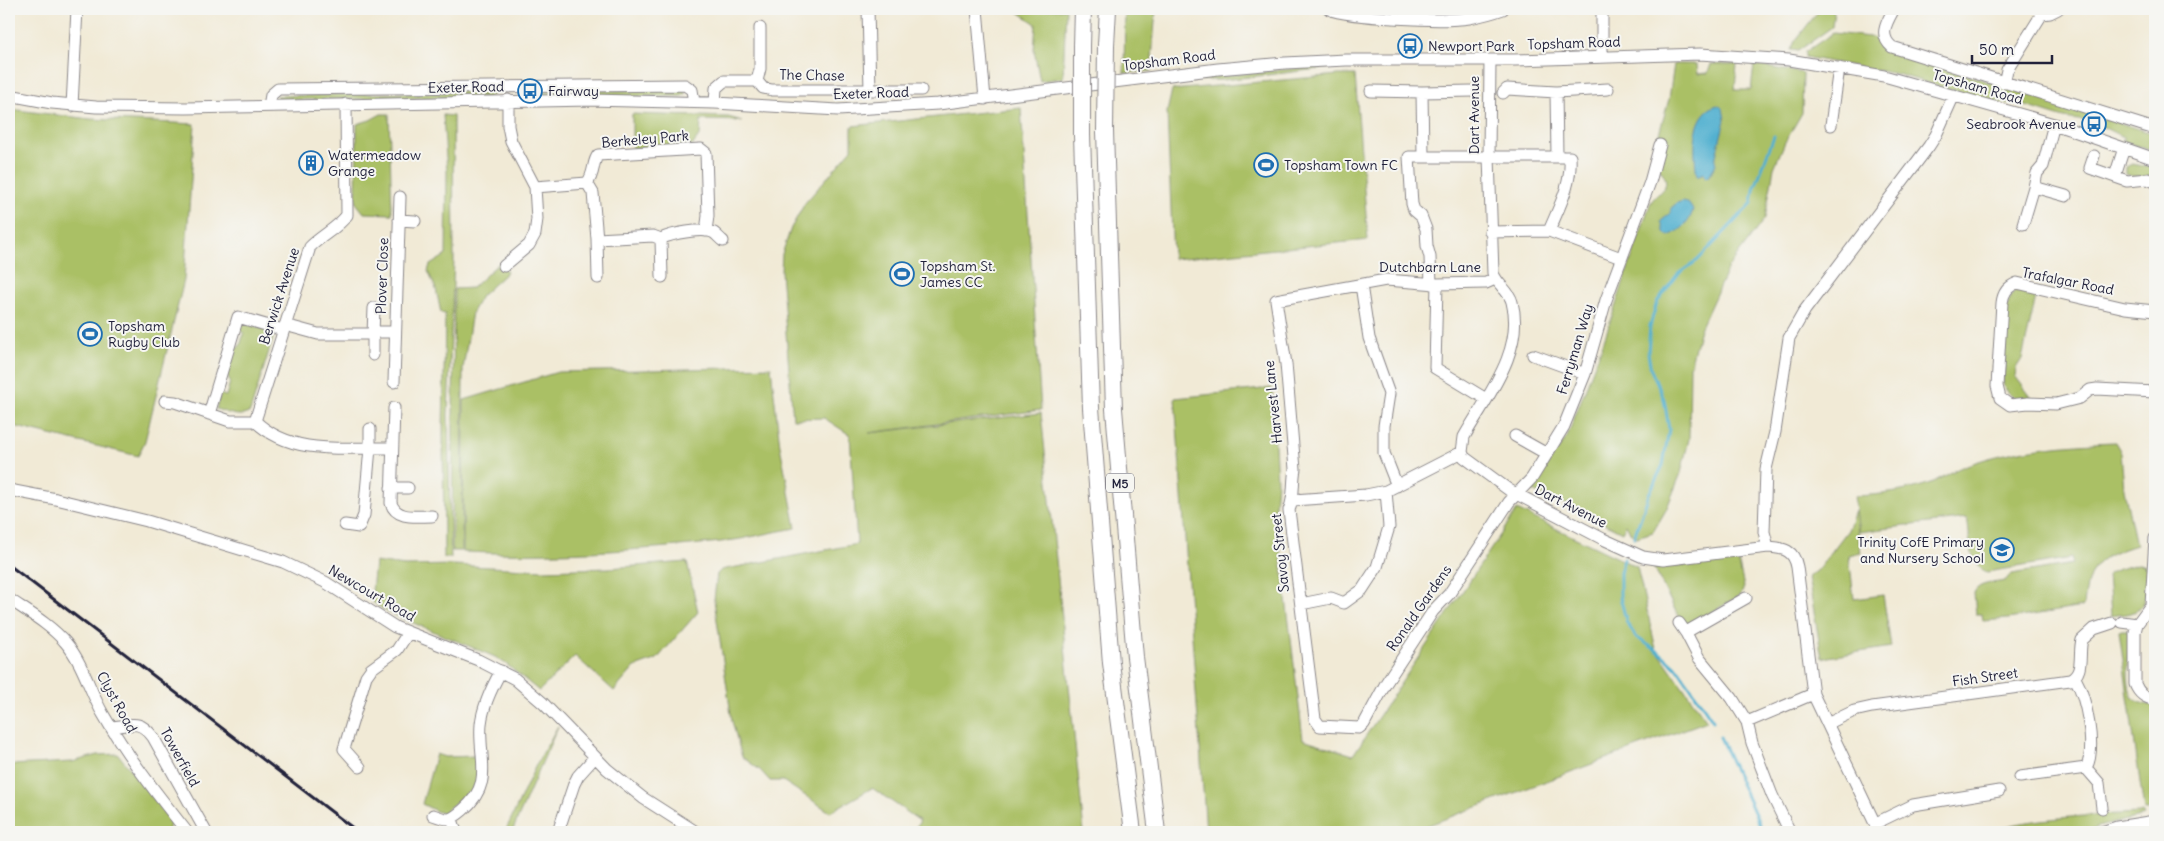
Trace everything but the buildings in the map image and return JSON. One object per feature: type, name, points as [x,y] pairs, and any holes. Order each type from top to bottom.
[{"type":"highway","name":"M5","points":[[1083,9],[1082,136],[1090,408],[1111,662],[1133,832]]},
{"type":"highway","name":"M5","points":[[1108,9],[1105,132],[1114,409],[1135,657],[1157,832]]},
{"type":"street","points":[[72,106],[76,9]]},
{"type":"street","points":[[868,9],[870,90]]},
{"type":"street","points":[[977,9],[985,99]]},
{"type":"street","points":[[1329,9],[1349,14],[1445,20],[1469,18],[1503,9]]},
{"type":"street","points":[[1602,9],[1602,57]]},
{"type":"street","name":"Topsham Road","points":[[1894,9],[1885,27],[1884,34],[1885,39],[1892,47],[2155,129]]},
{"type":"street","points":[[2004,82],[2007,70],[2040,11],[2050,14],[2058,9]]},
{"type":"street","name":"The Chase","points":[[757,81],[760,69],[760,28]]},
{"type":"street","name":"Topsham Road","points":[[985,99],[1218,69],[1284,64],[1404,59],[1490,60],[1670,54],[1722,55],[1789,60],[1884,76],[2054,124],[2155,159]]},
{"type":"street","name":"Dart Avenue","points":[[1490,60],[1490,232],[1495,279]]},
{"type":"street","points":[[1831,125],[1839,68]]},
{"type":"street","name":"The Chase","points":[[715,103],[716,88],[722,82],[757,81],[764,88],[772,90],[921,90]]},
{"type":"street","points":[[270,106],[271,95],[278,89],[685,85],[692,90],[694,102]]},
{"type":"street","points":[[1503,93],[1507,89],[1556,92],[1608,89]]},
{"type":"street","points":[[1371,91],[1473,91]]},
{"type":"street","points":[[1422,92],[1423,156]]},
{"type":"street","points":[[1556,92],[1557,156]]},
{"type":"street","name":"Exeter Road","points":[[9,95],[72,106],[176,108],[508,100],[694,102],[838,110],[905,107],[985,99]]},
{"type":"street","points":[[1768,547],[1764,532],[1766,470],[1780,406],[1788,338],[1804,310],[1929,146],[1954,95]]},
{"type":"street","points":[[504,266],[529,245],[535,234],[537,219],[535,186],[511,140],[508,126],[508,100]]},
{"type":"street","name":"Berwick Avenue","points":[[255,421],[310,247],[321,236],[342,223],[347,215],[346,104]]},
{"type":"street","points":[[2023,224],[2037,173],[2043,166],[2054,124]]},
{"type":"street","name":"Ferryman Way","points":[[1516,494],[1532,478],[1564,426],[1585,374],[1596,337],[1597,326],[1650,182],[1660,144]]},
{"type":"street","points":[[2115,176],[2124,148]]},
{"type":"street","name":"Berkeley Park","points":[[587,183],[593,177],[595,159],[598,156],[701,149],[706,153],[708,216],[706,231]]},
{"type":"street","points":[[2094,156],[2090,168],[2127,181],[2148,179],[2155,182]]},
{"type":"street","points":[[1486,399],[1435,368],[1434,284],[1427,246],[1426,228],[1421,216],[1412,204],[1410,157],[1570,157],[1571,176],[1549,231]]},
{"type":"street","points":[[535,186],[587,183],[593,193],[598,278]]},
{"type":"street","points":[[2034,187],[2066,196]]},
{"type":"street","name":"Plover Close","points":[[394,382],[400,197]]},
{"type":"street","name":"Plover Close","points":[[399,220],[415,221]]},
{"type":"street","points":[[597,239],[653,236],[661,239],[670,234],[706,231],[713,232],[723,241]]},
{"type":"street","points":[[1490,232],[1549,231],[1622,258]]},
{"type":"street","points":[[661,239],[662,277]]},
{"type":"street","points":[[1462,452],[1464,437],[1510,355],[1515,330],[1512,301],[1505,289],[1495,279]]},
{"type":"street","name":"Dutchbarn Lane","points":[[1276,300],[1386,280],[1434,284],[1486,283],[1495,279]]},
{"type":"street","name":"Trafalgar Road","points":[[2155,311],[2125,308],[2017,284],[2010,286],[2003,296],[2002,303],[1997,378],[2000,398],[2010,405],[2028,403],[2056,404],[2080,398],[2090,390],[2097,389],[2155,392]]},
{"type":"street","points":[[1362,285],[1369,338],[1389,394],[1384,426],[1384,453],[1397,486]]},
{"type":"street","name":"Harvest Lane","points":[[1276,300],[1286,364],[1295,469],[1293,500]]},
{"type":"street","points":[[373,355],[374,308]]},
{"type":"street","name":"Plover Close","points":[[209,414],[238,317],[318,334],[395,332]]},
{"type":"street","points":[[1533,355],[1585,374]]},
{"type":"street","points":[[165,401],[175,402],[230,421],[255,421],[288,442],[313,447],[392,448]]},
{"type":"street","points":[[394,408],[391,503],[397,513],[432,516]]},
{"type":"street","points":[[345,525],[359,526],[364,515],[370,429]]},
{"type":"street","points":[[1516,436],[1546,454]]},
{"type":"street","name":"Dart Avenue","points":[[1462,452],[1471,464],[1516,494],[1603,539],[1643,557],[1663,560],[1768,547],[1784,548],[1792,554],[1796,561],[1813,694],[1829,723],[1878,828]]},
{"type":"street","name":"Savoy Street","points":[[1343,726],[1320,726],[1316,723],[1288,510],[1293,500],[1366,495],[1386,491],[1462,452]]},
{"type":"street","points":[[392,488],[408,488]]},
{"type":"street","name":"Newcourt Road","points":[[9,490],[56,498],[147,521],[283,562],[325,582],[348,595],[387,623],[408,633],[448,647],[501,671],[529,690],[594,757],[643,798],[696,832]]},
{"type":"street","points":[[1301,604],[1331,598],[1344,603],[1362,590],[1377,567],[1389,526],[1386,491]]},
{"type":"street","name":"Ronald Gardens","points":[[1343,726],[1359,728],[1364,724],[1386,683],[1433,611],[1449,594],[1477,548],[1516,494]]},
{"type":"street","points":[[2155,538],[2151,605],[2137,624],[2135,632],[2135,684],[2138,692],[2155,700]]},
{"type":"street","points":[[1686,633],[1746,598]]},
{"type":"street","name":"Clyst Road","points":[[9,599],[66,643],[112,727],[142,773],[187,832]]},
{"type":"street","points":[[2086,768],[2089,761],[2090,745],[2081,690],[2075,678],[2079,670],[2082,640],[2094,629],[2117,622],[2137,624]]},
{"type":"street","points":[[1679,623],[1699,658],[1732,698],[1747,722],[1752,743],[1772,795],[1790,832]]},
{"type":"street","points":[[360,767],[344,749],[366,676],[371,669],[398,650],[408,633]]},
{"type":"street","points":[[433,815],[445,820],[452,819],[470,804],[481,788],[484,768],[481,726],[484,708],[501,671]]},
{"type":"street","name":"Fish Street","points":[[1829,723],[1854,711],[1872,707],[2075,678]]},
{"type":"street","points":[[1747,722],[1813,694]]},
{"type":"street","name":"Towerfield","points":[[112,727],[138,724],[144,726],[153,737],[206,832]]},
{"type":"street","points":[[470,752],[482,751]]},
{"type":"street","points":[[558,832],[578,776],[594,757]]},
{"type":"street","points":[[2020,777],[2086,768]]},
{"type":"street","points":[[2086,768],[2098,783],[2102,808]]},
{"type":"street","points":[[1878,828],[1913,806],[1999,791]]},
{"type":"street","points":[[452,819],[456,832]]},
{"type":"street","points":[[2102,832],[2140,828],[2155,821]]},
{"type":"green space","points":[[1014,9],[1066,9],[1063,78],[1040,81],[1034,50],[1036,24]]},
{"type":"green space","points":[[1125,9],[1156,9],[1151,71],[1124,73]]},
{"type":"green space","points":[[1820,9],[1834,9],[1832,27],[1798,51],[1791,50],[1795,41]]},
{"type":"green space","points":[[1833,33],[1879,38],[1884,48],[1894,52],[2155,134],[2155,152],[2123,141],[2123,137],[2093,122],[2064,118],[2010,101],[2008,104],[1897,74],[1805,57],[1805,52]]},
{"type":"green space","points":[[1674,64],[1697,64],[1698,74],[1708,73],[1711,64],[1737,64],[1735,90],[1751,90],[1754,65],[1803,73],[1802,113],[1785,142],[1774,168],[1765,218],[1728,268],[1700,329],[1690,366],[1689,439],[1681,473],[1666,510],[1653,532],[1637,537],[1631,534],[1626,524],[1622,532],[1572,507],[1530,490],[1567,437],[1602,346],[1650,204],[1666,184],[1664,175],[1659,168],[1665,143],[1657,141],[1669,99]]},
{"type":"green space","points":[[1328,65],[1328,68],[1222,80],[1201,80],[1200,78]]},
{"type":"green space","name":"Topsham Town FC","points":[[1355,75],[1368,240],[1173,259],[1167,112],[1172,90]]},
{"type":"green space","points":[[684,90],[686,94],[681,96],[536,97],[533,91]]},
{"type":"green space","points":[[498,91],[489,97],[280,100],[276,96]]},
{"type":"green space","points":[[1021,108],[1041,410],[869,433],[1041,413],[1084,832],[913,832],[920,821],[872,788],[830,812],[783,781],[770,781],[760,770],[742,757],[732,721],[714,600],[717,574],[721,570],[857,544],[850,435],[824,418],[793,419],[781,271],[782,254],[791,228],[805,203],[852,149],[852,126]]},
{"type":"green space","name":"Topsham Rugby Club","points":[[9,109],[90,119],[195,124],[184,280],[145,441],[138,456],[9,425]]},
{"type":"green space","points":[[381,114],[389,114],[392,214],[364,213],[356,203],[357,124]]},
{"type":"green space","points":[[632,114],[728,117],[742,121],[701,120],[700,135],[692,146],[632,148]]},
{"type":"green space","points":[[443,115],[453,116],[454,259],[448,415],[451,558],[444,558],[443,434],[445,314],[441,313],[436,289],[428,271],[430,265],[446,255],[447,172]]},
{"type":"green space","points":[[2132,164],[2155,168],[2155,177],[2126,174],[2126,167]]},
{"type":"green space","points":[[500,262],[507,272],[481,296],[472,312],[463,369],[462,551],[452,551],[454,289],[472,288]]},
{"type":"green space","points":[[2017,290],[2037,292],[2022,359],[2016,368],[2015,376],[2031,397],[2010,395],[2003,383],[2007,310],[2012,294]]},
{"type":"green space","points":[[240,322],[275,332],[250,412],[237,415],[216,409],[220,394],[226,396],[230,382],[227,374],[235,349],[240,346],[244,333],[238,330]]},
{"type":"green space","points":[[771,367],[780,446],[796,528],[730,541],[656,548],[560,553],[463,552],[464,400],[558,372]]},
{"type":"green space","points":[[1272,388],[1277,482],[1275,507],[1303,739],[1353,755],[1517,510],[1637,567],[1656,649],[1707,721],[1410,832],[1206,832],[1175,398]]},
{"type":"green space","points":[[2115,442],[2121,452],[2124,489],[2136,545],[2112,554],[2097,564],[2088,580],[2084,605],[2082,607],[2008,619],[1983,621],[1982,614],[1976,614],[1974,593],[1979,587],[2006,581],[2012,574],[2073,564],[2071,558],[1987,572],[1976,563],[1973,556],[1967,518],[1859,532],[1854,496],[1904,491],[1933,482],[1963,467],[1985,459],[2022,451],[2078,444]]},
{"type":"green space","points":[[1855,511],[1861,553],[1849,556],[1854,599],[1883,595],[1891,647],[1822,658],[1808,577],[1817,571],[1848,530]]},
{"type":"green space","points":[[1738,560],[1744,587],[1741,595],[1686,627],[1678,616],[1654,568]]},
{"type":"green space","points":[[375,562],[405,566],[454,565],[543,570],[609,568],[687,562],[698,612],[657,659],[635,667],[614,691],[575,656],[539,691],[495,657],[387,612],[371,601]]},
{"type":"green space","points":[[2138,564],[2146,565],[2146,591],[2143,604],[2132,613],[2111,616],[2108,574]]},
{"type":"green space","points":[[2127,630],[2129,634],[2128,677],[2133,697],[2140,703],[2155,705],[2155,810],[2144,811],[2119,631]]},
{"type":"green space","points":[[558,726],[512,832],[505,832],[536,765]]},
{"type":"green space","points":[[118,754],[171,821],[168,832],[9,832],[9,765],[72,762],[98,755]]},
{"type":"green space","points":[[436,754],[445,757],[476,756],[478,759],[478,780],[468,797],[465,795],[446,810],[447,813],[438,812],[422,804]]},
{"type":"green space","points":[[2142,813],[2144,816],[2098,827],[2088,832],[1993,832],[2020,823],[2041,820]]},
{"type":"water","points":[[1717,105],[1723,108],[1725,120],[1715,160],[1716,164],[1709,176],[1705,178],[1704,173],[1697,176],[1695,157],[1696,136],[1702,117],[1708,110]]},
{"type":"water","points":[[1683,201],[1689,204],[1693,210],[1691,215],[1684,226],[1668,236],[1664,232],[1661,221],[1671,213],[1671,208]]},
{"type":"waterway","points":[[1634,537],[1649,494],[1663,465],[1669,429],[1664,399],[1651,370],[1648,353],[1650,326],[1657,302],[1678,274],[1698,260],[1752,203],[1754,190],[1774,136]]},
{"type":"waterway","points":[[1624,559],[1620,573],[1620,597],[1627,623],[1636,637],[1659,652],[1679,670],[1713,721]]},
{"type":"waterway","points":[[1720,737],[1763,832]]},
{"type":"railway","points":[[9,565],[358,832]]},
{"type":"place","name":"Newport Park","points":[[1410,46]]},
{"type":"place","name":"Fairway","points":[[530,91]]},
{"type":"place","name":"Seabrook Avenue","points":[[2094,124]]},
{"type":"place","name":"Watermeadow Grange","points":[[311,163]]},
{"type":"place","name":"Topsham Town FC","points":[[1266,165]]},
{"type":"place","name":"Topsham St. James CC","points":[[902,274]]},
{"type":"place","name":"Topsham Rugby Club","points":[[90,334]]},
{"type":"place","name":"Trinity CofE Primary and Nursery School","points":[[2002,550]]}]
